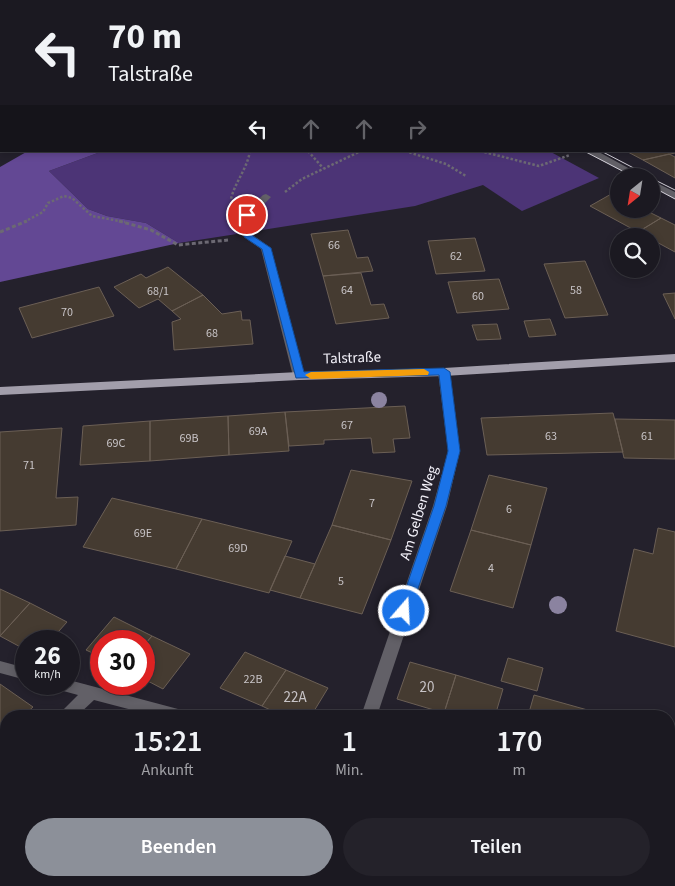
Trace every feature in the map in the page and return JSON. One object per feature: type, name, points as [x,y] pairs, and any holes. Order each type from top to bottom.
[{"type":"main road","name":"Talstraße","points":[[0,391],[300,376],[444,372],[675,358]]},
{"type":"street","points":[[592,152],[623,168]]},
{"type":"street","points":[[660,188],[675,196]]},
{"type":"street","points":[[266,197],[247,215],[249,237],[266,248],[300,376]]},
{"type":"street","name":"Am Gelben Weg","points":[[371,710],[440,506],[454,451],[444,372]]},
{"type":"street","points":[[0,668],[15,671]]},
{"type":"street","points":[[73,710],[90,694]]},
{"type":"street","points":[[103,695],[156,710]]},
{"type":"path","points":[[247,215],[231,199],[233,187],[249,165],[250,152]]},
{"type":"path","points":[[309,152],[323,168]]},
{"type":"path","points":[[266,197],[284,192],[302,178],[359,152]]},
{"type":"path","points":[[408,152],[446,164],[466,176]]},
{"type":"path","points":[[484,152],[539,166],[575,154]]},
{"type":"path","points":[[0,232],[32,219],[43,212],[48,203],[64,196],[72,198],[92,216],[133,224],[150,230],[178,245],[209,243]]},
{"type":"shaded area","points":[[26,152],[100,152],[49,171],[88,209],[107,216],[146,223],[179,243],[0,282],[0,167]]},
{"type":"shaded area","points":[[100,152],[551,152],[599,178],[522,211],[483,185],[415,206],[179,243],[146,223],[107,216],[88,209],[49,171]]},
{"type":"building","points":[[628,152],[675,152],[675,153],[643,160]]},
{"type":"building","points":[[669,154],[675,157],[675,178],[660,168],[643,160]]},
{"type":"building","points":[[610,195],[610,217],[590,206]]},
{"type":"building","points":[[612,218],[661,218],[645,228],[631,228]]},
{"type":"building","points":[[661,218],[675,225],[675,252],[660,244],[660,228],[645,228]]},
{"type":"building","points":[[348,230],[357,258],[368,257],[373,271],[323,276],[311,234]]},
{"type":"building","points":[[475,238],[485,271],[436,274],[428,241]]},
{"type":"building","points":[[585,261],[608,315],[565,318],[544,264]]},
{"type":"building","points":[[168,267],[203,295],[172,311],[158,299],[139,308],[114,287],[141,274],[146,278]]},
{"type":"building","points":[[361,273],[371,305],[384,304],[389,318],[336,324],[323,276]]},
{"type":"building","points":[[499,279],[509,309],[457,313],[448,282]]},
{"type":"building","points":[[99,287],[114,316],[32,338],[19,308]]},
{"type":"building","points":[[675,293],[675,319],[663,294]]},
{"type":"building","points":[[203,295],[222,314],[241,311],[242,320],[250,320],[253,344],[174,350],[172,322],[181,319],[172,311]]},
{"type":"building","points":[[550,319],[556,335],[529,337],[524,321]]},
{"type":"building","points":[[497,324],[501,339],[477,340],[472,325]]},
{"type":"building","points":[[405,406],[410,438],[393,439],[395,452],[373,453],[371,438],[324,440],[324,444],[289,446],[285,412]]},
{"type":"building","points":[[285,412],[289,451],[229,455],[228,416]]},
{"type":"building","points":[[613,413],[623,452],[487,455],[481,418]]},
{"type":"building","points":[[228,416],[229,455],[150,461],[150,421]]},
{"type":"building","points":[[615,419],[675,420],[675,459],[624,458]]},
{"type":"building","points":[[150,421],[150,461],[80,465],[83,426]]},
{"type":"building","points":[[62,428],[56,498],[78,497],[76,525],[0,531],[0,432]]},
{"type":"building","points":[[351,470],[412,481],[391,540],[332,525]]},
{"type":"building","points":[[489,475],[547,488],[531,545],[471,530]]},
{"type":"building","points":[[112,498],[202,519],[176,569],[83,547]]},
{"type":"building","points":[[202,519],[292,541],[269,593],[176,569]]},
{"type":"building","points":[[332,525],[391,540],[362,614],[300,598]]},
{"type":"building","points":[[658,528],[675,532],[675,647],[616,631],[634,549],[653,554]]},
{"type":"building","points":[[471,530],[531,545],[513,608],[450,591]]},
{"type":"building","points":[[285,556],[315,564],[300,598],[270,590]]},
{"type":"building","points":[[0,589],[30,603],[0,636]]},
{"type":"building","points":[[30,603],[67,622],[60,630],[15,630],[15,644],[0,636]]},
{"type":"building","points":[[114,617],[140,630],[103,630]]},
{"type":"building","points":[[155,637],[190,654],[163,689],[155,685]]},
{"type":"building","points":[[245,652],[286,670],[262,706],[220,688]]},
{"type":"building","points":[[508,658],[543,668],[537,691],[501,681]]},
{"type":"building","points":[[410,662],[456,675],[445,710],[434,710],[397,699]]},
{"type":"building","points":[[286,670],[328,688],[315,710],[270,710],[262,706]]},
{"type":"building","points":[[456,675],[503,689],[497,710],[445,710]]},
{"type":"building","points":[[0,684],[33,707],[30,710],[0,710]]},
{"type":"building","points":[[534,695],[584,709],[584,710],[530,710]]},
{"type":"tram line","points":[[586,152],[617,168]]},
{"type":"tram line","points":[[603,152],[634,168]]},
{"type":"tram line","points":[[660,182],[675,190]]},
{"type":"tram line","points":[[660,191],[675,199]]},
{"type":"slow traffic","points":[[311,375],[424,372]]},
{"type":"route","points":[[247,215],[249,237],[266,248],[300,376],[444,372],[454,451],[440,506],[404,611]]}]
